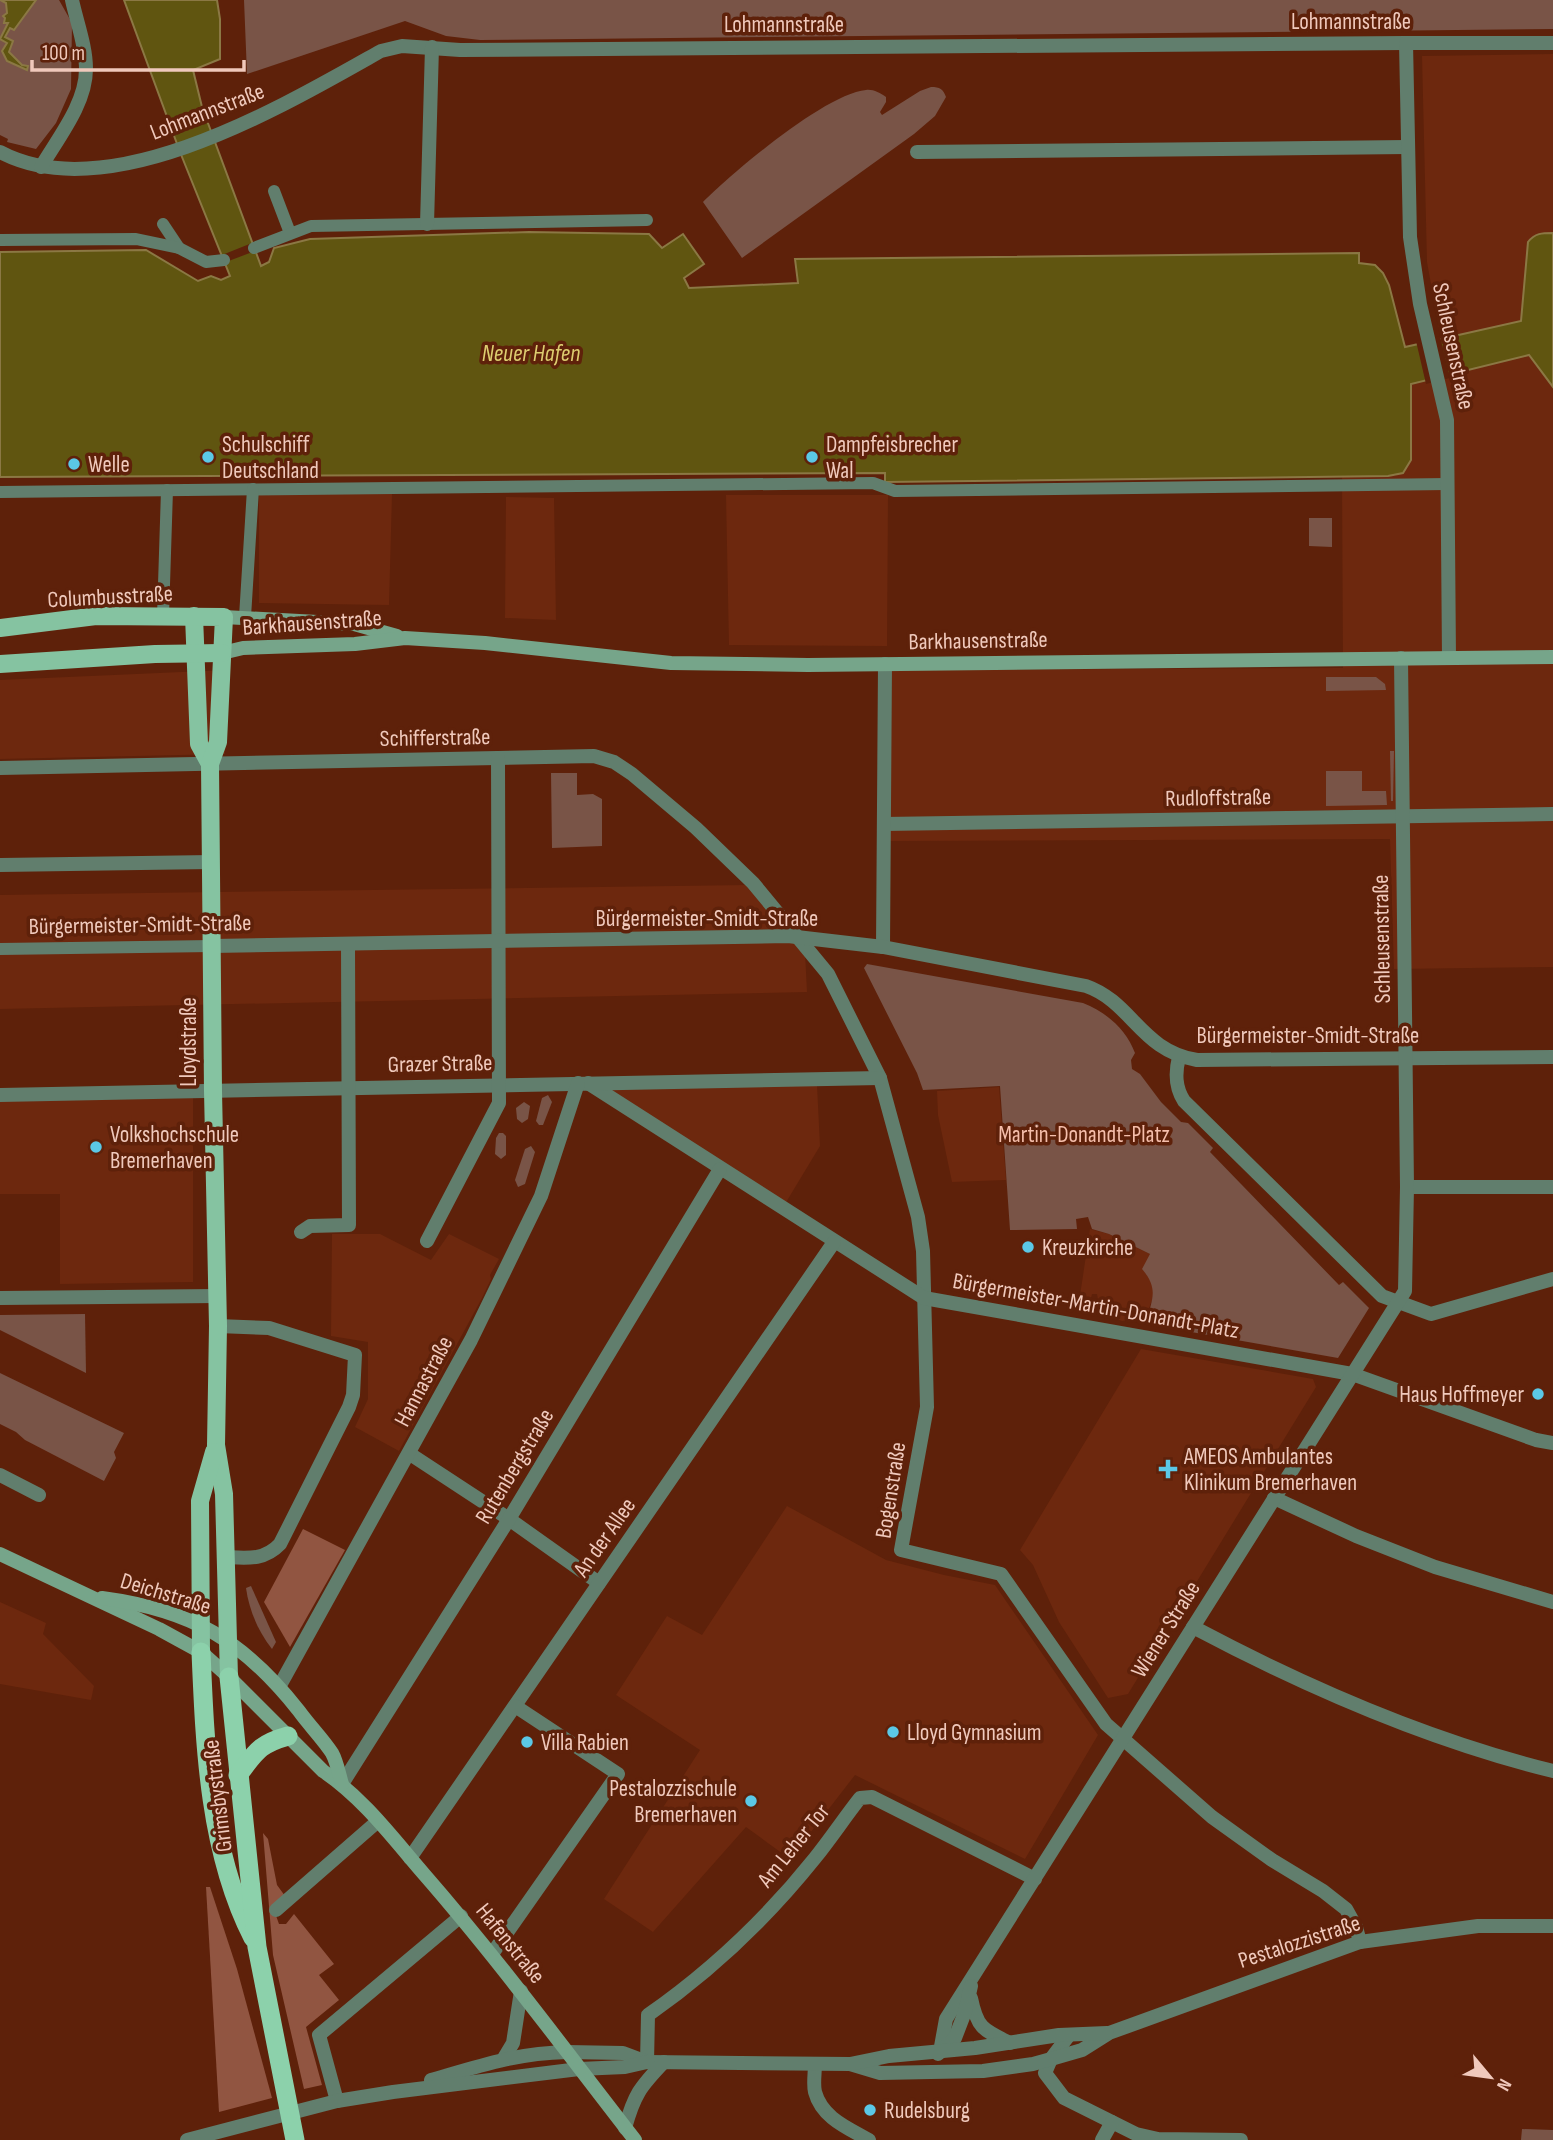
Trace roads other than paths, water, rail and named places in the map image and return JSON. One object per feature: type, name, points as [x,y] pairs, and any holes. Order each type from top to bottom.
[{"type":"highway","name":"Grimsbystraße","points":[[201,1652],[204,1724],[215,1815],[230,1884],[240,1913],[257,1947]]},
{"type":"highway","name":"Grimsbystraße","points":[[229,1677],[257,1947],[296,2140]]},
{"type":"highway","points":[[239,1775],[255,1752],[267,1742],[288,1736]]},
{"type":"main road","name":"Columbusstraße","points":[[0,628],[96,616],[224,617]]},
{"type":"main road","name":"Lloydstraße","points":[[194,616],[199,744],[210,764]]},
{"type":"main road","name":"Barkhausenstraße","points":[[224,617],[354,624],[405,638]]},
{"type":"main road","name":"Lloydstraße","points":[[224,617],[218,742],[210,764],[218,1296],[216,1445],[223,1483],[228,1640]]},
{"type":"main road","name":"Barkhausenstraße","points":[[222,653],[243,648],[355,644],[405,638],[485,643],[671,663],[885,664],[1553,657]]},
{"type":"main road","points":[[0,664],[222,653]]},
{"type":"main road","name":"Lloydstraße","points":[[201,1652],[201,1501],[216,1445]]},
{"type":"main road","name":"Deichstraße","points":[[0,1555],[159,1629],[201,1652]]},
{"type":"main road","name":"Deichstraße","points":[[88,1597],[128,1602],[200,1624],[228,1640]]},
{"type":"main road","name":"Hafenstraße","points":[[228,1640],[279,1687],[332,1754],[342,1784]]},
{"type":"main road","name":"Grimsbystraße","points":[[228,1640],[229,1677]]},
{"type":"main road","name":"Hafenstraße","points":[[201,1652],[378,1821],[492,1954],[635,2140]]},
{"type":"street","points":[[41,167],[71,117],[81,95],[86,71],[84,48],[72,0]]},
{"type":"street","name":"Schleusenstraße","points":[[1406,43],[1410,237],[1428,337],[1447,420],[1449,658]]},
{"type":"street","name":"Lohmannstraße","points":[[0,152],[41,167],[78,170],[149,158],[267,114],[381,51],[402,46],[460,50],[1553,43]]},
{"type":"street","points":[[427,223],[432,47]]},
{"type":"street","points":[[917,152],[1407,147]]},
{"type":"street","points":[[274,191],[290,233]]},
{"type":"street","points":[[254,248],[311,226],[647,220]]},
{"type":"street","points":[[163,224],[179,248]]},
{"type":"street","points":[[0,240],[60,233],[136,239],[179,248],[206,262],[225,260]]},
{"type":"street","points":[[0,492],[253,489],[873,489],[894,498],[1447,484]]},
{"type":"street","points":[[245,617],[253,489]]},
{"type":"street","points":[[163,616],[167,490]]},
{"type":"street","name":"Schleusenstraße","points":[[1398,1302],[1405,1291],[1407,1187],[1401,658]]},
{"type":"street","points":[[883,947],[885,664]]},
{"type":"street","name":"Schifferstraße","points":[[0,768],[594,756],[614,762],[696,828],[753,883],[798,938]]},
{"type":"street","points":[[427,1241],[499,1103],[498,758]]},
{"type":"street","name":"Rudloffstraße","points":[[884,824],[1553,814]]},
{"type":"street","points":[[0,865],[212,862]]},
{"type":"street","name":"Bürgermeister-Smidt-Straße","points":[[0,949],[798,938],[883,947],[1094,989],[1116,1005],[1144,1034],[1180,1057],[1198,1060],[1553,1057]]},
{"type":"street","name":"Bürgermeister-Martin-Donandt-Platz","points":[[798,938],[835,986],[880,1078],[918,1217],[923,1251],[924,1298],[1352,1374],[1536,1440],[1553,1443]]},
{"type":"street","points":[[301,1232],[310,1226],[349,1225],[348,944]]},
{"type":"street","points":[[1180,1057],[1175,1070],[1179,1094],[1184,1101],[1382,1296],[1431,1314],[1553,1279]]},
{"type":"street","name":"Grazer Straße","points":[[0,1095],[880,1078]]},
{"type":"street","points":[[583,1083],[924,1298]]},
{"type":"street","name":"Hannastraße","points":[[279,1687],[471,1340],[541,1196],[583,1083]]},
{"type":"street","name":"Rutenbergstraße","points":[[342,1784],[509,1519],[720,1169]]},
{"type":"street","points":[[1407,1187],[1553,1187]]},
{"type":"street","name":"An der Allee","points":[[410,1858],[834,1242]]},
{"type":"street","points":[[0,1298],[218,1296]]},
{"type":"street","name":"Bogenstraße","points":[[924,1298],[927,1407],[901,1550],[1001,1574],[1106,1724],[1123,1740]]},
{"type":"street","name":"Wiener Straße","points":[[907,2073],[925,2064],[955,2038],[971,1986],[1035,1879],[1398,1302]]},
{"type":"street","points":[[218,1326],[269,1328],[355,1354],[353,1395],[349,1407],[280,1545],[264,1557],[225,1557]]},
{"type":"street","points":[[410,1454],[509,1519],[599,1583]]},
{"type":"street","points":[[0,1475],[40,1495]]},
{"type":"street","points":[[1274,1498],[1356,1536],[1436,1567],[1553,1602]]},
{"type":"street","points":[[1193,1627],[1270,1668],[1369,1711],[1451,1741],[1553,1772]]},
{"type":"street","points":[[492,1954],[618,1774],[515,1706]]},
{"type":"street","points":[[1123,1740],[1212,1817],[1346,1909],[1356,1927],[1360,1942]]},
{"type":"street","name":"Am Leher Tor","points":[[647,2062],[648,2015],[721,1958],[777,1903],[817,1856],[860,1798],[872,1797],[1035,1879]]},
{"type":"street","points":[[276,1910],[378,1821]]},
{"type":"street","points":[[337,2101],[319,2035],[461,1916]]},
{"type":"street","name":"Pestalozzistraße","points":[[850,2064],[880,2073],[907,2073],[968,2071],[1033,2064],[1082,2050],[1109,2033],[1360,1942],[1478,1926],[1553,1926]]},
{"type":"street","points":[[971,1986],[975,2017],[983,2029],[1010,2043]]},
{"type":"street","points":[[504,2058],[513,2043],[521,1991]]},
{"type":"street","name":"Pestalozzistraße","points":[[393,2092],[579,2069],[625,2067],[647,2062],[850,2064],[889,2056],[1069,2035],[1109,2033]]},
{"type":"street","points":[[1069,2035],[1051,2059],[1045,2073],[1064,2098],[1136,2134],[1158,2139],[1241,2140]]},
{"type":"street","points":[[940,2052],[968,2071]]},
{"type":"street","name":"Pestalozzistraße","points":[[393,2092],[504,2058],[534,2053],[623,2053],[647,2062]]},
{"type":"street","points":[[625,2128],[641,2085],[664,2062]]},
{"type":"street","points":[[815,2064],[815,2092],[824,2109],[837,2123],[869,2140]]},
{"type":"street","points":[[187,2140],[337,2101],[393,2092]]},
{"type":"street","points":[[1102,2140],[1112,2122]]},
{"type":"water","points":[[0,0],[36,0],[14,30],[10,28],[5,37],[13,41],[9,52],[22,65],[28,66],[27,70],[7,61],[2,51],[7,43],[0,39],[8,23],[4,23],[3,16],[7,13],[6,3]]},
{"type":"water","name":"Neuer Hafen","points":[[124,0],[217,0],[220,59],[193,70],[202,107],[261,266],[269,262],[274,248],[310,239],[529,232],[649,234],[662,248],[683,234],[704,264],[684,278],[689,288],[798,283],[795,259],[1359,253],[1359,263],[1375,265],[1389,285],[1405,347],[1521,321],[1528,242],[1539,234],[1553,233],[1553,387],[1529,355],[1411,384],[1411,460],[1403,473],[1388,476],[885,482],[885,473],[0,477],[0,252],[146,250],[198,281],[211,276],[221,280],[230,276],[180,152]]},
{"type":"place","name":"Schulschiff Deutschland","points":[[208,457]]},
{"type":"place","name":"Dampfeisbrecher Wal","points":[[812,457]]},
{"type":"place","name":"Welle","points":[[74,464]]},
{"type":"place","name":"Volkshochschule Bremerhaven","points":[[96,1147]]},
{"type":"place","name":"Kreuzkirche","points":[[1028,1247]]},
{"type":"place","name":"Haus Hoffmeyer","points":[[1538,1394]]},
{"type":"place","name":"AMEOS Ambulantes Klinikum Bremerhaven","points":[[1168,1469]]},
{"type":"place","name":"Lloyd Gymnasium","points":[[893,1732]]},
{"type":"place","name":"Villa Rabien","points":[[527,1742]]},
{"type":"place","name":"Pestalozzischule Bremerhaven","points":[[751,1801]]},
{"type":"place","name":"Rudelsburg","points":[[870,2110]]},
{"type":"park label","name":"Martin-Donandt-Platz","points":[[1084,1134]]}]
